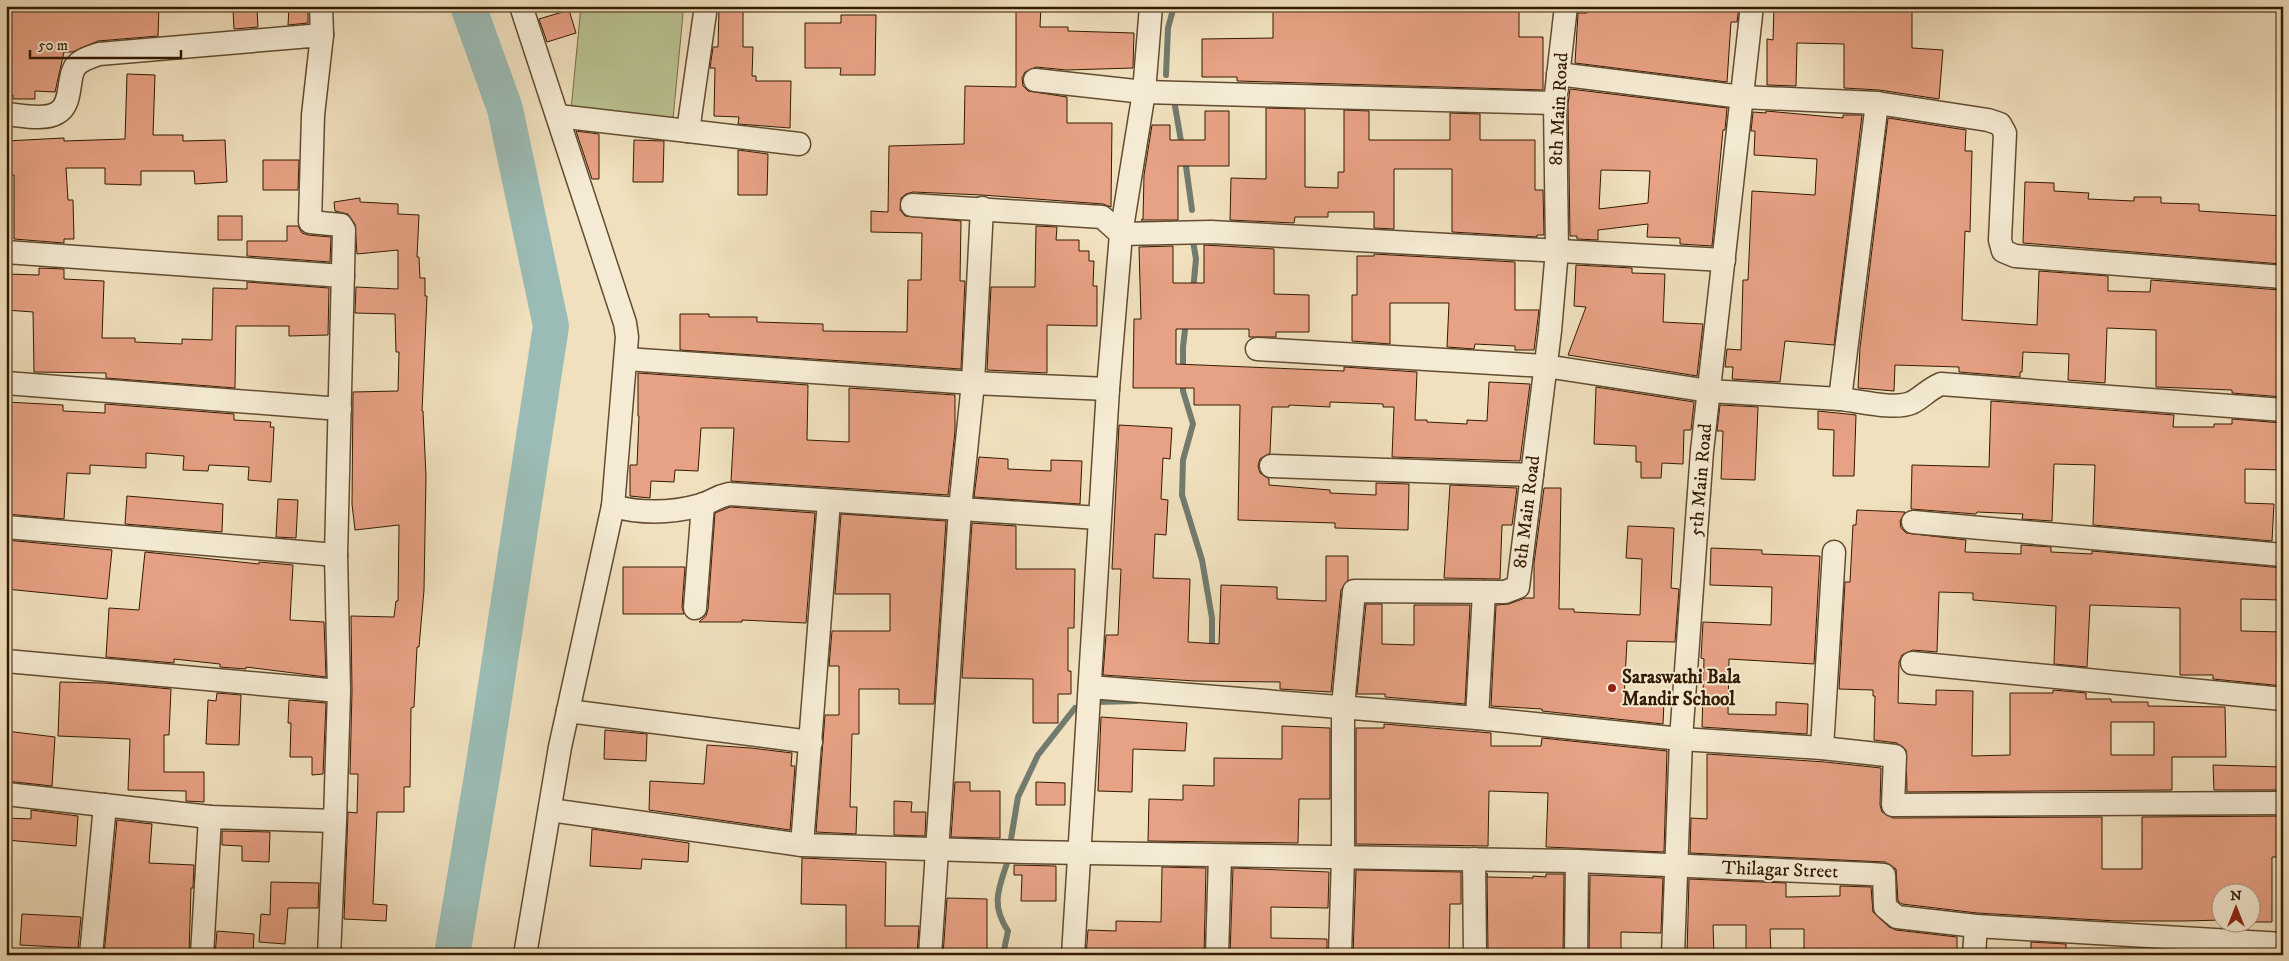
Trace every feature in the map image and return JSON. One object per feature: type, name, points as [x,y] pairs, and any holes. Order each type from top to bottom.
[{"type":"street","points":[[321,6],[322,35],[314,115],[310,222],[341,225],[344,230],[336,555],[339,691],[329,955]]},
{"type":"street","points":[[521,6],[625,323],[626,359],[613,506],[568,711],[525,955]]},
{"type":"street","points":[[688,131],[706,6]]},
{"type":"street","points":[[1073,955],[1108,389],[1121,234],[1144,92],[1151,6]]},
{"type":"street","name":"8th Main Road","points":[[1340,955],[1343,858],[1343,706],[1354,591],[1504,592],[1518,587],[1557,250],[1555,103],[1566,6]]},
{"type":"street","name":"5th Main Road","points":[[1673,955],[1681,739],[1702,451],[1752,6]]},
{"type":"street","points":[[6,114],[45,116],[58,113],[65,104],[74,68],[85,59],[99,54],[322,35]]},
{"type":"street","points":[[1558,74],[1742,96],[1877,103],[1988,120],[2000,124],[2005,134],[2000,240],[2003,251],[2015,256],[2283,277]]},
{"type":"street","points":[[1035,80],[1144,92],[1555,103]]},
{"type":"street","points":[[1840,399],[1877,103]]},
{"type":"street","points":[[558,116],[799,144]]},
{"type":"street","points":[[912,205],[1102,217],[1121,234],[1211,232],[1724,260]]},
{"type":"street","points":[[930,955],[960,509],[973,383],[982,208]]},
{"type":"street","points":[[6,252],[343,276]]},
{"type":"street","points":[[1258,350],[1545,366],[1709,391],[1840,399],[1901,406],[1914,402],[1928,389],[1942,384],[2283,410]]},
{"type":"street","points":[[626,359],[973,383],[1108,389]]},
{"type":"street","points":[[6,383],[340,409]]},
{"type":"street","points":[[1271,466],[1532,475]]},
{"type":"street","points":[[613,506],[625,509],[669,512],[703,504],[716,496],[729,494],[1099,518]]},
{"type":"street","points":[[802,844],[829,501]]},
{"type":"street","points":[[695,608],[703,504]]},
{"type":"street","points":[[1913,522],[2283,555]]},
{"type":"street","points":[[6,527],[336,555]]},
{"type":"street","points":[[1822,748],[1834,552]]},
{"type":"street","points":[[1477,718],[1484,592]]},
{"type":"street","points":[[6,661],[339,691]]},
{"type":"street","points":[[1912,663],[2283,699]]},
{"type":"street","points":[[1090,687],[1343,706],[1681,739],[1822,748],[1895,756],[1893,805],[2283,803]]},
{"type":"street","points":[[568,711],[811,742]]},
{"type":"street","points":[[6,794],[210,817],[335,821]]},
{"type":"street","points":[[91,955],[105,805]]},
{"type":"street","name":"Thilagar Street","points":[[550,810],[802,844],[1027,852],[1577,861],[1884,875],[1885,907],[1897,917],[1976,926]]},
{"type":"street","points":[[202,955],[210,817]]},
{"type":"street","points":[[1217,955],[1220,856]]},
{"type":"street","points":[[1474,859],[1475,955]]},
{"type":"street","points":[[1576,955],[1577,861]]},
{"type":"street","points":[[1974,955],[1976,926],[2230,948],[2283,944]]},
{"type":"green space","points":[[581,6],[680,6],[683,14],[673,119],[571,110]]},
{"type":"building","points":[[6,6],[159,6],[158,36],[98,41],[72,52],[64,52],[55,92],[35,91],[35,99],[13,99],[13,95],[6,95]]},
{"type":"building","points":[[289,6],[308,6],[308,23],[288,25]]},
{"type":"building","points":[[1016,6],[1041,6],[1040,27],[1068,27],[1068,31],[1134,33],[1133,68],[1067,70],[1036,67],[1025,72],[1022,78],[1023,86],[1028,91],[1067,97],[1067,123],[1112,123],[1111,207],[1103,204],[913,192],[901,198],[900,210],[905,216],[961,221],[960,281],[965,281],[961,369],[680,350],[680,314],[709,314],[709,317],[757,317],[757,322],[823,324],[823,331],[907,332],[908,280],[921,280],[922,233],[871,232],[871,211],[888,212],[889,146],[964,144],[965,86],[1016,87]]},
{"type":"building","points":[[1273,6],[1519,6],[1519,37],[1543,37],[1543,90],[1237,81],[1237,77],[1202,77],[1202,39],[1273,38]]},
{"type":"building","points":[[1587,6],[1739,6],[1737,22],[1731,22],[1727,82],[1575,63],[1578,13],[1587,13]]},
{"type":"building","points":[[1774,6],[1912,6],[1912,48],[1943,50],[1939,99],[1879,90],[1844,88],[1844,44],[1797,43],[1796,86],[1767,85],[1767,39],[1773,40]]},
{"type":"building","points":[[719,8],[743,8],[743,47],[753,47],[752,76],[756,76],[756,81],[791,81],[790,128],[738,124],[739,117],[714,116],[715,68],[710,68],[713,47],[718,47]]},
{"type":"building","points":[[257,9],[258,27],[234,29],[233,10]]},
{"type":"building","points":[[569,10],[576,33],[547,42],[539,19]]},
{"type":"building","points":[[841,15],[876,15],[875,75],[840,75],[841,68],[805,68],[805,23],[841,23]]},
{"type":"building","points":[[127,74],[155,75],[153,135],[183,135],[183,141],[225,140],[227,182],[195,184],[194,171],[141,171],[141,185],[105,184],[105,168],[66,168],[68,200],[73,200],[74,239],[64,239],[64,243],[14,239],[14,175],[6,175],[6,141],[64,138],[64,141],[125,139]]},
{"type":"building","points":[[1570,89],[1727,108],[1725,130],[1723,130],[1712,246],[1680,244],[1680,238],[1647,237],[1648,224],[1598,230],[1598,240],[1577,239],[1577,236],[1570,236],[1568,104]],"holes":[[[1601,170],[1650,171],[1648,203],[1599,209]]]},
{"type":"building","points":[[1266,108],[1305,109],[1305,187],[1338,188],[1338,172],[1344,172],[1344,110],[1369,111],[1369,140],[1450,140],[1450,113],[1480,114],[1480,140],[1535,140],[1535,190],[1543,190],[1544,235],[1537,235],[1537,237],[1452,232],[1452,169],[1394,169],[1394,229],[1374,228],[1374,212],[1328,212],[1328,217],[1295,217],[1294,223],[1230,220],[1231,178],[1266,179]]},
{"type":"building","points":[[1205,111],[1229,111],[1229,166],[1178,166],[1178,220],[1141,220],[1143,219],[1144,175],[1152,125],[1170,125],[1170,140],[1205,140]]},
{"type":"building","points":[[1766,111],[1843,118],[1843,115],[1862,115],[1834,345],[1785,341],[1780,382],[1732,379],[1733,367],[1725,367],[1727,349],[1741,350],[1743,280],[1748,280],[1752,191],[1815,195],[1817,159],[1754,155],[1755,131],[1751,131],[1753,112],[1766,113]]},
{"type":"building","points":[[1888,118],[1966,130],[1965,151],[1972,151],[1970,232],[1965,231],[1962,320],[2037,325],[2039,271],[2108,276],[2108,291],[2150,292],[2151,280],[2280,290],[2280,297],[2283,297],[2283,397],[2232,393],[2232,390],[2156,387],[2156,330],[2107,328],[2105,383],[2068,380],[2069,354],[2023,352],[2020,377],[1959,372],[1959,367],[1895,365],[1894,391],[1858,388],[1860,348]]},
{"type":"building","points":[[576,131],[599,134],[599,179],[592,179]]},
{"type":"building","points":[[634,140],[664,141],[663,182],[633,182]]},
{"type":"building","points":[[738,150],[768,154],[767,195],[738,195]]},
{"type":"building","points":[[263,160],[299,160],[298,190],[263,190]]},
{"type":"building","points":[[2025,182],[2054,183],[2054,191],[2089,193],[2088,199],[2134,201],[2134,197],[2161,197],[2161,203],[2199,204],[2199,211],[2283,216],[2281,264],[2023,243]]},
{"type":"building","points":[[360,198],[360,202],[398,204],[398,214],[419,215],[417,257],[419,257],[420,278],[425,278],[425,296],[427,296],[422,411],[426,476],[424,590],[419,647],[417,647],[414,707],[411,708],[410,787],[404,787],[404,812],[377,812],[373,904],[387,905],[386,921],[344,919],[348,812],[357,813],[358,774],[350,774],[351,616],[394,617],[396,601],[398,601],[399,525],[355,530],[352,504],[353,392],[398,391],[399,352],[396,352],[395,314],[355,313],[356,287],[398,289],[398,250],[357,254],[355,224],[348,214],[335,211],[334,202]]},
{"type":"building","points":[[218,216],[242,216],[242,240],[218,240]]},
{"type":"building","points":[[287,226],[298,226],[302,233],[308,235],[331,237],[330,262],[247,256],[247,241],[287,241]]},
{"type":"building","points":[[1036,226],[1057,227],[1056,240],[1079,240],[1079,251],[1089,251],[1089,261],[1094,261],[1093,286],[1097,286],[1097,326],[1047,325],[1047,373],[987,370],[991,287],[1035,287]]},
{"type":"building","points":[[1204,245],[1274,249],[1274,294],[1309,295],[1309,332],[1276,332],[1276,337],[1249,337],[1249,329],[1176,329],[1176,364],[1344,371],[1344,367],[1417,372],[1415,420],[1427,420],[1427,422],[1467,424],[1467,420],[1487,421],[1489,382],[1530,384],[1520,461],[1392,457],[1394,407],[1383,407],[1383,404],[1330,402],[1330,407],[1289,405],[1289,407],[1272,407],[1270,453],[1260,459],[1258,466],[1260,473],[1269,479],[1269,485],[1330,490],[1330,493],[1376,495],[1376,483],[1409,484],[1408,530],[1335,528],[1335,523],[1238,520],[1240,405],[1194,405],[1194,388],[1133,388],[1134,319],[1141,319],[1139,247],[1173,246],[1173,283],[1204,283]]},
{"type":"building","points":[[1374,254],[1515,262],[1515,310],[1539,310],[1534,350],[1515,350],[1515,346],[1475,344],[1474,349],[1447,347],[1449,303],[1390,303],[1390,344],[1352,341],[1352,295],[1357,295],[1357,256],[1374,256]]},
{"type":"building","points":[[1576,265],[1632,268],[1632,273],[1665,274],[1663,322],[1703,324],[1697,376],[1568,355],[1586,307],[1574,306]]},
{"type":"building","points":[[39,268],[64,269],[64,279],[104,281],[102,338],[135,338],[135,342],[182,344],[182,339],[212,340],[213,288],[247,289],[247,282],[329,288],[328,335],[289,336],[289,326],[236,326],[235,388],[106,378],[106,373],[34,372],[33,312],[6,310],[6,274],[39,275]]},
{"type":"building","points":[[638,373],[808,385],[807,440],[849,442],[849,388],[955,395],[955,431],[948,495],[731,481],[734,428],[701,428],[698,471],[675,470],[674,482],[651,481],[650,498],[630,496],[630,465],[637,465]]},
{"type":"building","points":[[1596,387],[1694,402],[1691,430],[1684,430],[1683,464],[1662,463],[1661,478],[1641,478],[1641,462],[1636,462],[1636,446],[1594,444]]},
{"type":"building","points":[[1991,401],[2174,415],[2173,427],[2214,427],[2214,424],[2232,424],[2232,419],[2283,423],[2283,470],[2245,469],[2245,503],[2274,504],[2272,541],[2093,525],[2095,465],[2054,464],[2052,521],[2022,519],[2023,514],[1977,512],[1976,514],[1911,509],[1912,465],[1989,467]]},
{"type":"building","points":[[6,402],[63,405],[63,411],[105,413],[105,404],[234,414],[234,420],[271,422],[270,427],[274,427],[271,482],[248,480],[249,467],[209,465],[208,471],[183,470],[184,456],[146,453],[146,468],[90,465],[90,474],[67,473],[64,519],[6,514],[9,442],[6,442]]},
{"type":"building","points":[[1720,405],[1758,407],[1755,480],[1721,479],[1723,431],[1717,431]]},
{"type":"building","points":[[1818,411],[1856,415],[1854,476],[1833,476],[1834,430],[1818,429]]},
{"type":"building","points":[[1119,425],[1172,428],[1170,459],[1163,458],[1161,499],[1168,500],[1166,535],[1155,534],[1153,578],[1190,579],[1188,642],[1219,644],[1221,585],[1277,587],[1277,599],[1326,601],[1326,556],[1348,556],[1348,580],[1341,590],[1331,692],[1280,689],[1280,682],[1195,681],[1103,675],[1106,635],[1118,635],[1121,569],[1112,569]]},
{"type":"building","points":[[979,457],[1008,459],[1008,469],[1051,471],[1051,460],[1082,461],[1080,504],[974,497]]},
{"type":"building","points":[[1450,485],[1517,488],[1512,525],[1502,525],[1500,579],[1444,578]]},
{"type":"building","points":[[1544,488],[1561,488],[1559,609],[1574,609],[1574,612],[1640,615],[1642,559],[1626,558],[1628,526],[1674,528],[1671,588],[1679,589],[1675,642],[1627,641],[1624,699],[1664,701],[1663,724],[1542,711],[1542,709],[1491,706],[1496,605],[1509,604],[1525,598],[1534,598],[1534,563]]},
{"type":"building","points":[[127,496],[223,504],[222,532],[125,524]]},
{"type":"building","points":[[278,499],[298,500],[296,538],[276,537]]},
{"type":"building","points":[[730,507],[815,513],[806,623],[742,620],[742,622],[699,622],[706,616],[708,609],[715,513]]},
{"type":"building","points":[[1857,510],[1905,512],[1900,521],[1901,528],[1906,533],[1966,540],[1965,552],[2021,554],[2021,545],[2051,547],[2051,552],[2092,554],[2092,551],[2283,568],[2283,600],[2241,599],[2241,631],[2283,632],[2283,686],[2213,679],[2213,675],[2180,675],[2180,608],[2090,605],[2087,667],[2054,664],[2056,606],[1973,600],[1973,593],[1939,592],[1937,652],[1913,650],[1902,655],[1899,662],[1898,703],[1936,705],[1936,690],[1973,691],[1972,756],[2010,755],[2010,693],[2053,693],[2053,690],[2086,693],[2086,699],[2111,699],[2111,702],[2148,702],[2148,706],[2225,707],[2226,757],[2172,757],[2172,790],[1907,792],[1906,750],[1897,743],[1874,740],[1875,696],[1873,696],[1873,690],[1839,689],[1845,582],[1850,582],[1853,525],[1856,525]],"holes":[[[2111,722],[2154,722],[2154,755],[2111,755]]]},
{"type":"building","points":[[841,514],[946,521],[934,704],[899,704],[899,689],[859,689],[859,734],[852,734],[850,807],[857,807],[856,834],[816,832],[825,715],[839,715],[839,666],[829,666],[832,631],[890,631],[890,594],[835,594]]},
{"type":"building","points":[[972,523],[1016,526],[1016,569],[1075,569],[1074,628],[1068,628],[1068,671],[1071,671],[1071,694],[1058,694],[1058,723],[1033,723],[1033,679],[962,678]]},
{"type":"building","points":[[6,540],[112,550],[107,599],[6,589]]},
{"type":"building","points":[[1711,548],[1762,550],[1762,554],[1820,556],[1814,664],[1729,659],[1728,714],[1776,715],[1776,702],[1808,704],[1807,734],[1702,727],[1704,659],[1701,658],[1703,622],[1771,625],[1772,587],[1710,585]]},
{"type":"building","points":[[145,552],[259,564],[259,562],[293,565],[290,620],[324,622],[326,677],[246,667],[246,669],[220,667],[220,664],[174,659],[174,663],[106,657],[109,608],[139,610]]},
{"type":"building","points":[[623,567],[685,567],[682,607],[684,614],[623,614]]},
{"type":"building","points":[[1366,604],[1382,604],[1382,644],[1414,645],[1414,605],[1470,605],[1465,704],[1385,697],[1385,694],[1357,694]]},
{"type":"building","points":[[60,682],[104,683],[171,689],[169,735],[164,735],[164,772],[204,772],[204,802],[186,801],[186,791],[128,790],[130,739],[58,736]]},
{"type":"building","points":[[217,693],[241,695],[239,745],[206,744],[208,700],[216,701]]},
{"type":"building","points":[[289,700],[326,703],[323,774],[312,775],[312,757],[290,757],[291,723],[288,723]]},
{"type":"building","points":[[1101,717],[1187,723],[1185,751],[1133,749],[1132,792],[1098,791]]},
{"type":"building","points":[[1384,724],[1491,733],[1491,746],[1541,746],[1542,738],[1667,751],[1664,852],[1546,847],[1548,793],[1489,791],[1488,846],[1356,844],[1356,728],[1384,728]]},
{"type":"building","points":[[1282,726],[1330,728],[1330,799],[1299,799],[1298,843],[1148,841],[1149,799],[1183,800],[1183,785],[1214,786],[1214,758],[1282,759]]},
{"type":"building","points":[[605,730],[647,734],[646,761],[604,759]]},
{"type":"building","points":[[6,731],[55,737],[52,786],[6,781]]},
{"type":"building","points":[[707,745],[792,753],[791,766],[795,766],[790,830],[649,810],[650,781],[704,784]]},
{"type":"building","points":[[1707,754],[1881,768],[1880,805],[1882,812],[1893,818],[2102,817],[2102,869],[2142,869],[2142,817],[2283,816],[2283,857],[2272,857],[2272,922],[2262,922],[2262,884],[2212,884],[2212,920],[2116,921],[1977,913],[1902,904],[1898,901],[1896,869],[1885,862],[1690,853],[1691,818],[1707,819]]},
{"type":"building","points":[[2213,765],[2283,767],[2283,790],[2214,790]]},
{"type":"building","points":[[955,782],[970,782],[970,791],[1000,791],[1000,838],[951,837]]},
{"type":"building","points":[[1036,782],[1065,783],[1065,805],[1036,805]]},
{"type":"building","points":[[894,801],[912,802],[911,812],[926,812],[925,836],[894,835]]},
{"type":"building","points":[[31,810],[78,816],[76,846],[6,840],[6,818],[31,819]]},
{"type":"building","points":[[117,820],[152,824],[149,863],[194,865],[193,888],[191,888],[189,955],[104,954]]},
{"type":"building","points":[[592,829],[689,843],[688,862],[642,859],[641,869],[590,866]]},
{"type":"building","points":[[222,831],[270,832],[269,862],[242,861],[242,846],[222,845]]},
{"type":"building","points":[[802,858],[886,862],[885,926],[919,926],[917,955],[846,955],[846,905],[801,904]]},
{"type":"building","points":[[1014,865],[1056,866],[1056,901],[1021,901],[1022,875],[1014,875]]},
{"type":"building","points":[[1162,867],[1206,868],[1204,955],[1086,955],[1088,930],[1116,931],[1116,921],[1161,922]]},
{"type":"building","points":[[1233,868],[1329,872],[1328,908],[1271,907],[1271,938],[1327,939],[1327,955],[1230,955]]},
{"type":"building","points":[[1356,870],[1461,872],[1461,904],[1450,904],[1449,955],[1353,955]]},
{"type":"building","points":[[1546,874],[1564,874],[1563,955],[1488,954],[1487,877],[1533,878],[1533,876],[1546,877]]},
{"type":"building","points":[[1590,875],[1663,878],[1661,933],[1621,932],[1621,955],[1589,955]]},
{"type":"building","points":[[1689,879],[1786,883],[1786,897],[1840,896],[1840,886],[1871,887],[1873,912],[1889,927],[1896,930],[1957,937],[1957,955],[1804,955],[1804,929],[1770,929],[1771,955],[1746,955],[1746,925],[1713,925],[1714,955],[1687,955]]},
{"type":"building","points":[[271,882],[319,883],[318,908],[288,908],[285,944],[259,942],[261,914],[270,915]]},
{"type":"building","points":[[947,898],[987,899],[987,955],[943,955]]},
{"type":"building","points":[[22,914],[81,917],[78,948],[20,945]]},
{"type":"building","points":[[217,931],[254,934],[253,955],[215,955]]},
{"type":"building","points":[[2031,942],[2066,944],[2066,955],[2031,955]]},
{"type":"waterway","points":[[452,955],[484,764],[551,326],[505,109],[468,6]]},
{"type":"waterway","points":[[1166,75],[1168,28],[1174,6]]},
{"type":"waterway","points":[[1175,106],[1182,147]]},
{"type":"waterway","points":[[1185,159],[1192,210]]},
{"type":"waterway","points":[[1193,241],[1196,259],[1193,291]]},
{"type":"waterway","points":[[1186,321],[1183,347],[1183,391],[1193,424],[1183,460],[1182,495],[1202,560],[1212,618],[1212,651]]},
{"type":"waterway","points":[[1096,702],[1136,701]]},
{"type":"waterway","points":[[1010,845],[1018,797],[1038,755],[1075,708]]},
{"type":"waterway","points":[[1003,955],[1008,931],[999,912],[998,896],[1008,860]]},
{"type":"place","name":"Saraswathi Bala Mandir School","points":[[1612,688]]}]
